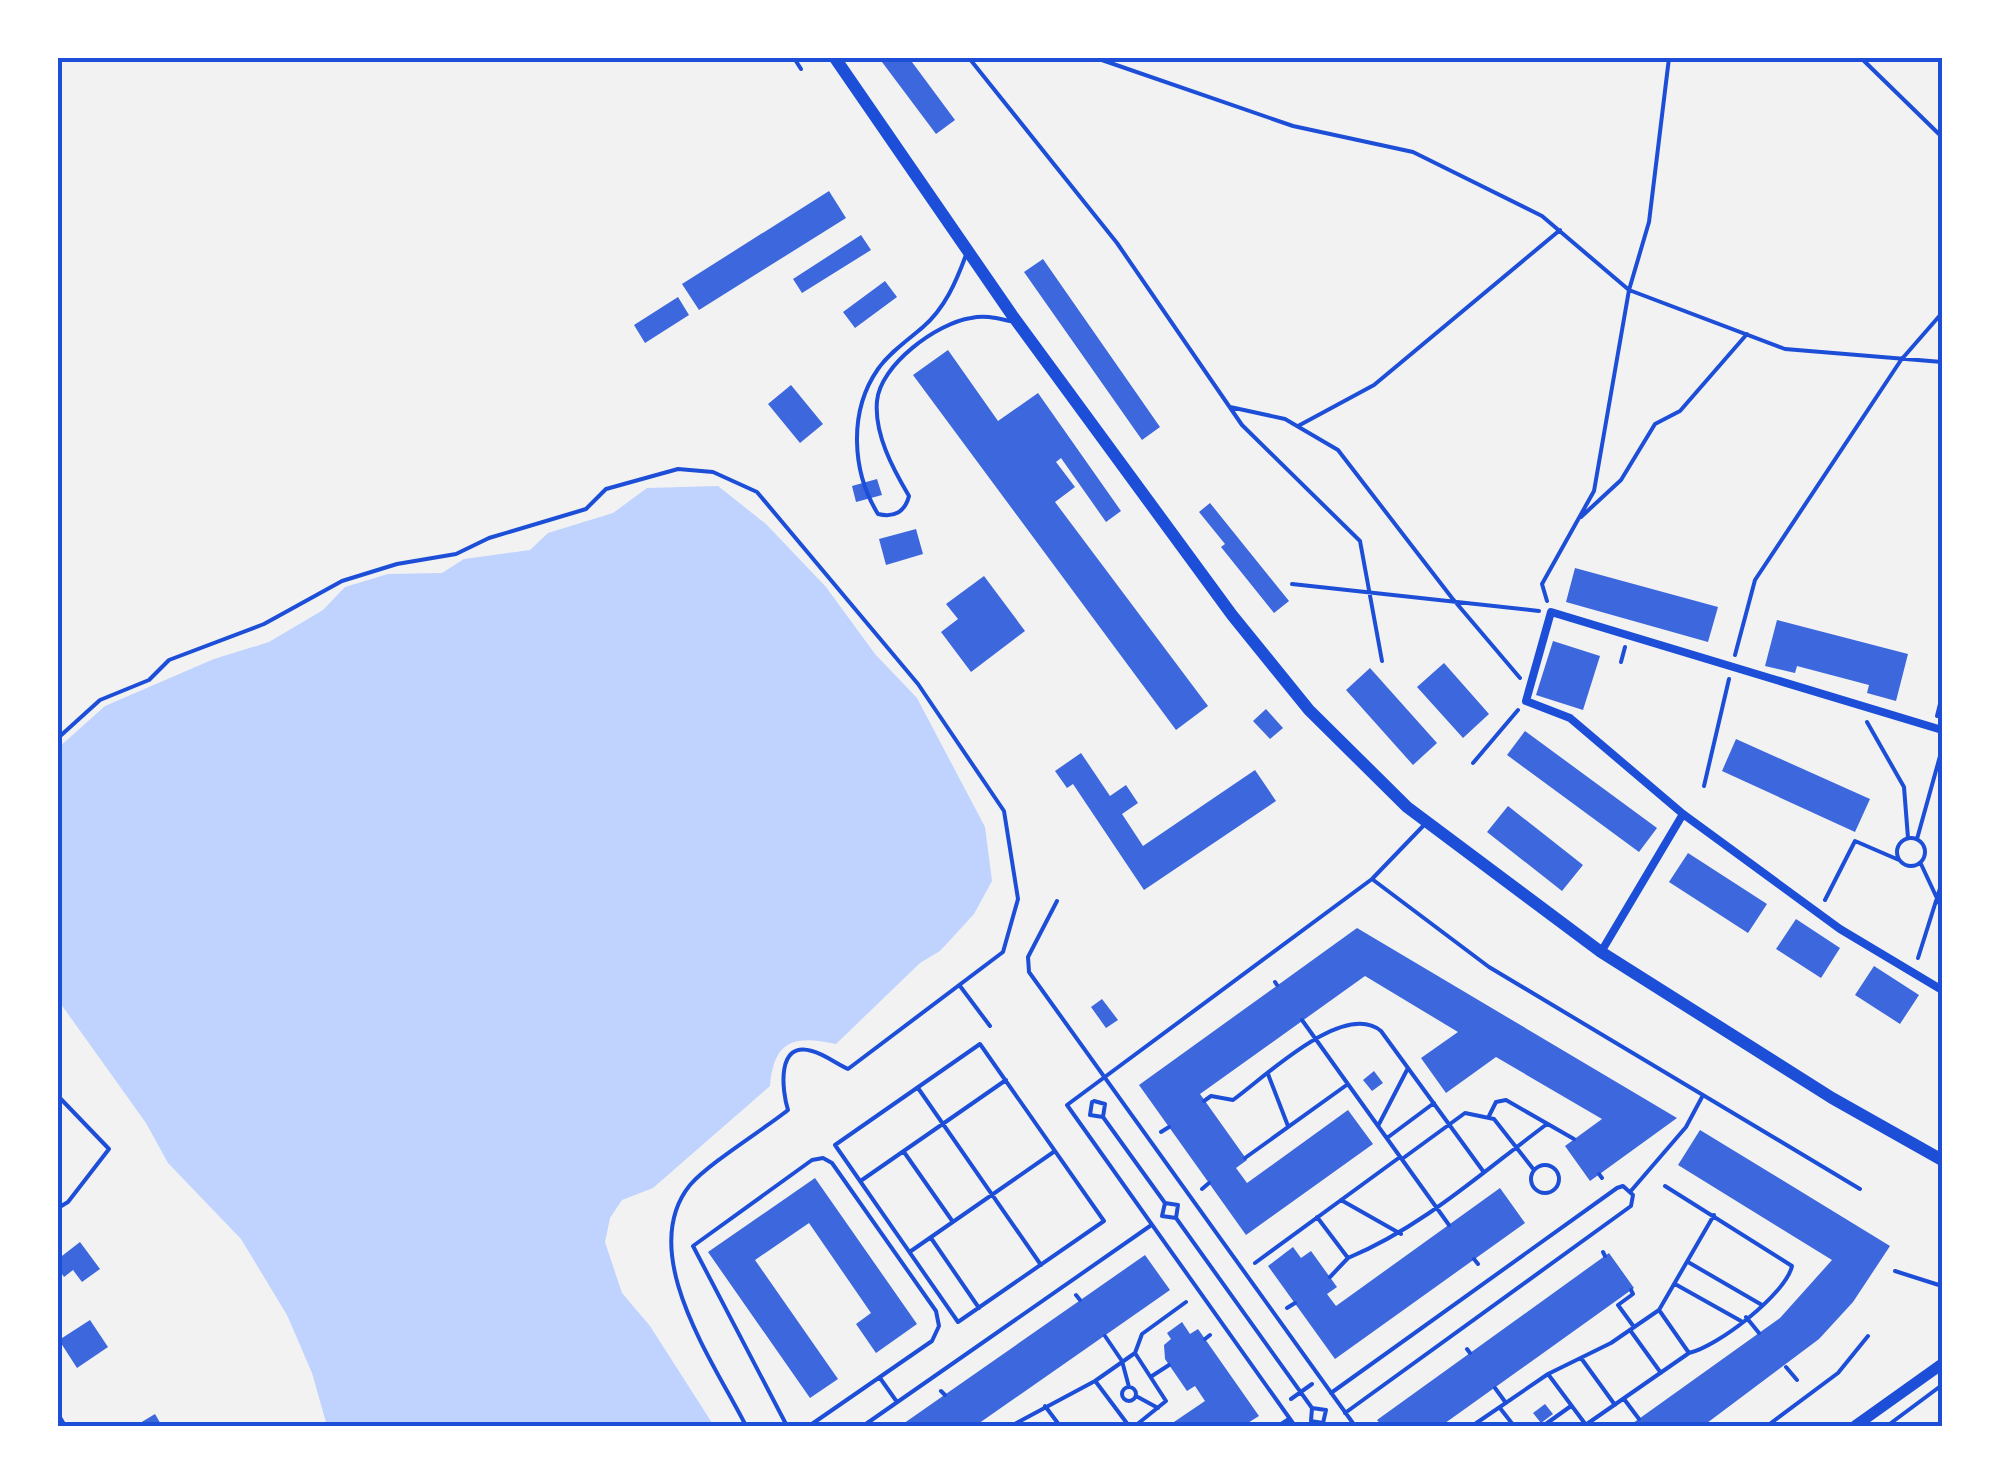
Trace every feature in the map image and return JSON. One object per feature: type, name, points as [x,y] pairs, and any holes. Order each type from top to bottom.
[{"type":"main road","points":[[835,58],[1018,323],[1232,615],[1309,710],[1427,822],[1601,952],[1832,1098],[1942,1160]]},
{"type":"main road","points":[[1855,1426],[1942,1364]]},
{"type":"street","points":[[1938,729],[1551,612],[1526,701],[1570,718],[1682,814],[1818,913],[1942,990]]},
{"type":"street","points":[[1601,952],[1682,814]]},
{"type":"lane","points":[[968,251],[952,292],[927,324],[879,367],[867,390],[856,457],[863,488],[878,514],[897,514],[906,506],[909,496],[894,470],[878,420],[879,388],[886,374],[952,324],[989,316],[1018,323]]},
{"type":"lane","points":[[1295,1426],[1067,1104],[1372,879],[1427,822]]},
{"type":"lane","points":[[1372,879],[1489,966],[1860,1189]]},
{"type":"lane","points":[[1056,902],[1026,966],[1355,1426]]},
{"type":"lane","points":[[1630,1192],[1686,1126],[1702,1097]]},
{"type":"lane","points":[[787,1426],[693,1246],[812,1160],[823,1158],[832,1163],[936,1311],[939,1326],[932,1342],[808,1426]]},
{"type":"lane","points":[[1330,1393],[1617,1188],[1622,1186],[1630,1192],[1634,1201],[1631,1206],[1345,1413]]},
{"type":"lane","points":[[862,1426],[1150,1226]]},
{"type":"lane","points":[[1767,1426],[1838,1373],[1868,1336]]},
{"type":"lane","points":[[880,1378],[897,1402]]},
{"type":"lane","points":[[58,1414],[65,1426]]},
{"type":"lane","points":[[1278,1426],[1289,1418]]},
{"type":"path","points":[[794,58],[801,69]]},
{"type":"path","points":[[969,58],[1117,243],[1242,425],[1360,541],[1382,661]]},
{"type":"path","points":[[1096,58],[1293,126],[1412,152],[1542,216],[1629,290],[1784,348],[1942,362]]},
{"type":"path","points":[[1292,584],[1452,598],[1551,612],[1542,584],[1594,491],[1629,290],[1649,222],[1669,58]]},
{"type":"path","points":[[1861,58],[1942,137]]},
{"type":"path","points":[[1298,426],[1374,384],[1560,230]]},
{"type":"path","points":[[1704,786],[1755,580],[1901,360],[1942,313]]},
{"type":"path","points":[[1578,520],[1621,480],[1655,424],[1680,412],[1747,334]]},
{"type":"path","points":[[1230,407],[1285,418],[1338,450],[1452,598],[1529,689]]},
{"type":"path","points":[[58,738],[100,700],[149,680],[169,660],[264,624],[342,581],[396,564],[456,554],[489,538],[586,509],[606,489],[678,469],[714,472],[757,492],[918,684],[1004,811],[1018,899],[1003,952],[848,1069],[809,1049],[795,1052],[784,1066],[780,1084],[788,1110],[690,1185],[671,1234],[674,1283],[746,1426]]},
{"type":"path","points":[[1938,729],[1942,696]]},
{"type":"path","points":[[1473,763],[1526,701]]},
{"type":"path","points":[[1858,706],[1904,787],[1908,838]]},
{"type":"path","points":[[1917,839],[1942,748]]},
{"type":"path","points":[[1899,860],[1897,846],[1908,838],[1917,839],[1925,850],[1920,862],[1942,909]]},
{"type":"path","points":[[1818,913],[1855,842],[1907,866],[1920,862]]},
{"type":"path","points":[[1913,972],[1942,882]]},
{"type":"path","points":[[960,986],[990,1026]]},
{"type":"path","points":[[1302,1020],[1449,1224]]},
{"type":"path","points":[[1204,1101],[1211,1096],[1233,1100],[1343,1023],[1368,1023],[1382,1032],[1483,1171]]},
{"type":"path","points":[[980,1044],[1006,1080],[1104,1221],[958,1322],[835,1146],[980,1044]]},
{"type":"path","points":[[1378,1126],[1408,1068]]},
{"type":"path","points":[[1268,1074],[1288,1127]]},
{"type":"path","points":[[850,1188],[1006,1080]]},
{"type":"path","points":[[1245,1158],[1348,1084]]},
{"type":"path","points":[[918,1088],[1041,1264]]},
{"type":"path","points":[[58,1096],[109,1149],[68,1202],[58,1208]]},
{"type":"path","points":[[1488,1116],[1501,1099],[1574,1139]]},
{"type":"path","points":[[1386,1138],[1434,1104]]},
{"type":"path","points":[[1255,1263],[1466,1113],[1488,1116],[1534,1170]]},
{"type":"path","points":[[1103,1117],[1163,1201],[1162,1216],[1176,1218]]},
{"type":"path","points":[[1330,1277],[1348,1258],[1401,1234],[1439,1210],[1483,1171],[1547,1124]]},
{"type":"path","points":[[1162,1132],[1169,1127]]},
{"type":"path","points":[[904,1151],[953,1222]]},
{"type":"path","points":[[900,1259],[1055,1151]]},
{"type":"path","points":[[1541,1165],[1554,1168],[1558,1186],[1548,1194],[1536,1191],[1530,1179],[1534,1170],[1541,1165]]},
{"type":"path","points":[[1202,1188],[1209,1183]]},
{"type":"path","points":[[1548,1374],[1585,1426],[1689,1353],[1707,1349],[1782,1288],[1792,1272],[1789,1260],[1665,1186]]},
{"type":"path","points":[[1341,1200],[1401,1234]]},
{"type":"path","points":[[1147,1209],[1163,1201],[1178,1205],[1176,1218],[1312,1408],[1310,1421],[1325,1425],[1326,1410],[1312,1408]]},
{"type":"path","points":[[1472,1426],[1548,1374],[1659,1310],[1714,1215]]},
{"type":"path","points":[[1317,1217],[1348,1258]]},
{"type":"path","points":[[931,1238],[979,1308]]},
{"type":"path","points":[[1686,1262],[1762,1304]]},
{"type":"path","points":[[1895,1272],[1942,1286]]},
{"type":"path","points":[[1674,1284],[1744,1320],[1759,1333]]},
{"type":"path","points":[[1630,1290],[1633,1294],[1618,1305],[1660,1373]]},
{"type":"path","points":[[1011,1426],[1095,1381],[1135,1352],[1142,1334],[1186,1302]]},
{"type":"path","points":[[1287,1308],[1295,1303]]},
{"type":"path","points":[[1659,1310],[1689,1353]]},
{"type":"path","points":[[1105,1336],[1122,1361],[1129,1387],[1136,1396],[1160,1408]]},
{"type":"path","points":[[1095,1381],[1132,1426],[1160,1408],[1166,1394],[1135,1352]]},
{"type":"path","points":[[1581,1358],[1615,1405]]},
{"type":"path","points":[[1152,1376],[1169,1365]]},
{"type":"path","points":[[1786,1366],[1797,1380]]},
{"type":"path","points":[[1290,1400],[1312,1384]]},
{"type":"path","points":[[1887,1426],[1942,1385]]},
{"type":"path","points":[[1129,1387],[1122,1392],[1123,1398],[1129,1402],[1136,1396]]},
{"type":"path","points":[[1495,1388],[1506,1403]]},
{"type":"path","points":[[1114,1406],[1123,1398]]},
{"type":"path","points":[[1624,1398],[1639,1419]]},
{"type":"path","points":[[1045,1406],[1060,1426]]},
{"type":"path","points":[[1543,1426],[1571,1406]]},
{"type":"path","points":[[1500,1408],[1514,1426]]},
{"type":"water","points":[[718,486],[766,524],[826,587],[875,654],[917,698],[985,827],[992,881],[974,914],[940,951],[920,963],[836,1044],[809,1040],[789,1044],[776,1058],[770,1086],[653,1188],[622,1200],[610,1218],[605,1242],[622,1293],[650,1326],[714,1426],[327,1426],[312,1373],[287,1315],[241,1239],[168,1163],[146,1123],[58,1000],[58,748],[105,706],[214,659],[269,642],[323,610],[345,587],[388,574],[442,573],[464,559],[530,550],[548,533],[613,513],[647,488]]},
{"type":"building","points":[[879,58],[909,58],[955,120],[936,134]]},
{"type":"building","points":[[829,191],[846,218],[699,310],[682,284]]},
{"type":"building","points":[[861,235],[871,250],[802,293],[793,279]]},
{"type":"building","points":[[1043,259],[1160,427],[1142,440],[1024,272]]},
{"type":"building","points":[[885,281],[897,297],[855,328],[843,312]]},
{"type":"building","points":[[678,297],[689,315],[645,343],[634,325]]},
{"type":"building","points":[[948,350],[998,421],[1038,393],[1121,511],[1106,522],[1061,458],[1056,462],[1075,487],[1055,502],[1208,706],[1176,730],[913,375]]},
{"type":"building","points":[[791,385],[823,424],[800,443],[768,404]]},
{"type":"building","points":[[877,479],[882,495],[856,502],[852,486]]},
{"type":"building","points":[[1210,503],[1289,601],[1274,613],[1221,547],[1225,544],[1199,512]]},
{"type":"building","points":[[916,529],[923,554],[886,565],[879,539]]},
{"type":"building","points":[[1575,568],[1718,607],[1708,642],[1566,602]]},
{"type":"building","points":[[984,576],[1025,631],[971,672],[941,632],[958,619],[946,604]]},
{"type":"building","points":[[1777,620],[1908,654],[1896,701],[1867,693],[1869,685],[1797,666],[1795,673],[1765,666]]},
{"type":"building","points":[[1553,641],[1600,656],[1583,710],[1536,695]]},
{"type":"building","points":[[1444,663],[1489,714],[1463,738],[1417,687]]},
{"type":"building","points":[[1370,668],[1437,743],[1413,765],[1346,690]]},
{"type":"building","points":[[1266,709],[1283,728],[1270,739],[1253,721]]},
{"type":"building","points":[[1525,731],[1657,828],[1639,852],[1507,755]]},
{"type":"building","points":[[1736,739],[1870,799],[1855,832],[1722,771]]},
{"type":"building","points":[[1081,753],[1110,796],[1126,785],[1138,803],[1122,814],[1143,846],[1255,770],[1276,801],[1144,890],[1073,784],[1067,788],[1055,771]]},
{"type":"building","points":[[1508,806],[1583,865],[1562,891],[1487,832]]},
{"type":"building","points":[[1688,853],[1767,904],[1748,933],[1669,882]]},
{"type":"building","points":[[1796,919],[1840,948],[1821,978],[1776,949]]},
{"type":"building","points":[[1357,928],[1677,1118],[1590,1181],[1565,1146],[1602,1119],[1496,1057],[1446,1093],[1421,1058],[1458,1032],[1365,976],[1200,1094],[1247,1160],[1236,1168],[1247,1183],[1348,1110],[1373,1144],[1246,1235],[1139,1085]]},
{"type":"building","points":[[1874,966],[1919,995],[1900,1024],[1855,995]]},
{"type":"building","points":[[1102,999],[1118,1020],[1106,1028],[1091,1007]]},
{"type":"building","points":[[1374,1071],[1383,1083],[1372,1091],[1363,1080]]},
{"type":"building","points":[[1700,1130],[1890,1246],[1853,1302],[1819,1339],[1703,1426],[1629,1426],[1780,1318],[1832,1260],[1678,1165]]},
{"type":"building","points":[[815,1178],[917,1324],[876,1353],[856,1324],[871,1313],[809,1223],[755,1260],[838,1379],[810,1398],[708,1252]]},
{"type":"building","points":[[1500,1188],[1525,1223],[1335,1359],[1268,1266],[1293,1247],[1301,1258],[1311,1251],[1337,1287],[1327,1294],[1336,1306]]},
{"type":"building","points":[[80,1242],[100,1269],[82,1282],[73,1270],[64,1277],[58,1268],[58,1259]]},
{"type":"building","points":[[1609,1253],[1634,1288],[1441,1426],[1382,1426],[1377,1420]]},
{"type":"building","points":[[1145,1255],[1170,1290],[975,1426],[900,1426]]},
{"type":"building","points":[[90,1320],[108,1347],[77,1368],[59,1340]]},
{"type":"building","points":[[1182,1322],[1190,1334],[1198,1329],[1259,1416],[1243,1426],[1168,1426],[1205,1401],[1195,1386],[1187,1391],[1165,1359],[1164,1345],[1171,1339],[1167,1333]]},
{"type":"building","points":[[1545,1404],[1553,1414],[1541,1423],[1533,1413]]},
{"type":"building","points":[[155,1414],[162,1426],[135,1426]]}]
